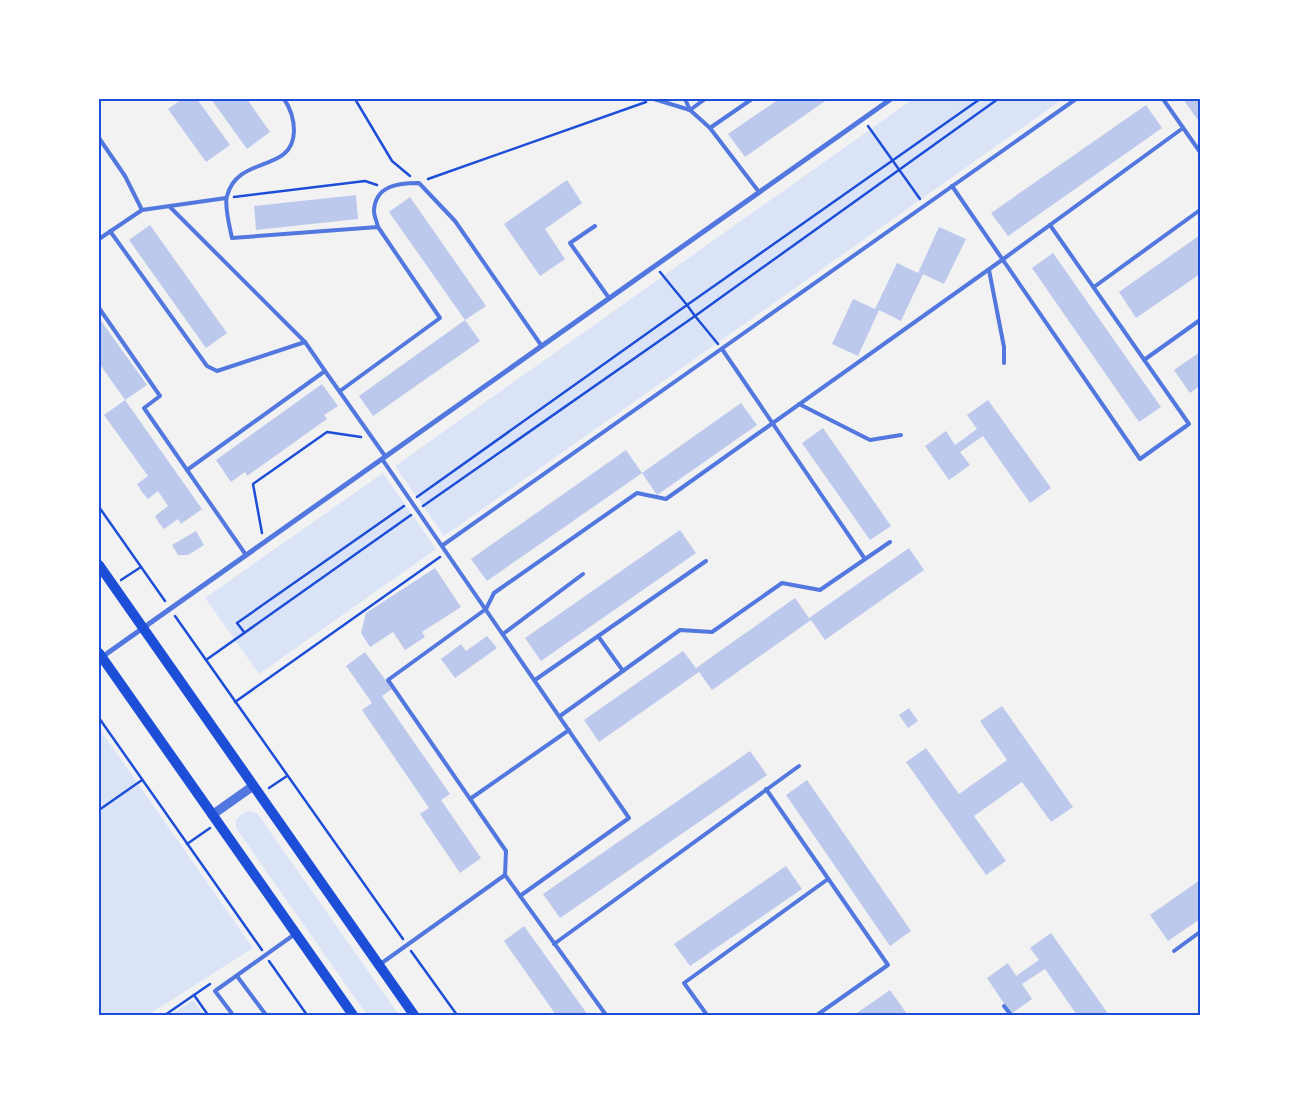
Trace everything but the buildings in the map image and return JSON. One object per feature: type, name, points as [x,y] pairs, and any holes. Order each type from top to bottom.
[{"type":"main road","points":[[99,564],[414,1015]]},
{"type":"main road","points":[[100,655],[353,1015]]},
{"type":"street","points":[[100,655],[143,628],[891,99]]},
{"type":"street","points":[[212,815],[253,786]]},
{"type":"lane","points":[[284,99],[294,121],[294,140],[286,153],[262,166],[246,170],[237,177],[226,198],[232,238],[378,227]]},
{"type":"lane","points":[[654,99],[690,110]]},
{"type":"lane","points":[[685,99],[690,110],[710,128],[759,192]]},
{"type":"lane","points":[[690,110],[705,99]]},
{"type":"lane","points":[[710,128],[752,99]]},
{"type":"lane","points":[[443,545],[1076,99]]},
{"type":"lane","points":[[1163,99],[1200,152]]},
{"type":"lane","points":[[606,1015],[505,875],[506,851],[388,680],[486,609],[494,593],[637,493],[666,498],[989,270],[1183,128]]},
{"type":"lane","points":[[99,138],[125,176],[142,210]]},
{"type":"lane","points":[[340,391],[440,318],[378,227],[374,212],[378,199],[386,188],[398,184],[419,183],[454,221],[541,345]]},
{"type":"lane","points":[[952,186],[1140,459],[1189,424],[1050,225]]},
{"type":"lane","points":[[99,239],[142,210],[226,198]]},
{"type":"lane","points":[[170,207],[305,342],[373,438],[418,510],[629,818],[520,896]]},
{"type":"lane","points":[[1094,287],[1200,210]]},
{"type":"lane","points":[[595,226],[570,244],[609,298]]},
{"type":"lane","points":[[110,230],[207,366],[217,371],[305,342]]},
{"type":"lane","points":[[989,270],[1004,346],[1004,363]]},
{"type":"lane","points":[[99,308],[160,396],[144,408],[246,555]]},
{"type":"lane","points":[[1144,360],[1200,320]]},
{"type":"lane","points":[[722,349],[774,422],[865,558]]},
{"type":"lane","points":[[187,470],[325,371]]},
{"type":"lane","points":[[799,404],[870,440],[901,435]]},
{"type":"lane","points":[[560,716],[680,630],[712,632],[782,583],[820,590],[890,542]]},
{"type":"lane","points":[[535,680],[706,561]]},
{"type":"lane","points":[[503,634],[583,574]]},
{"type":"lane","points":[[598,636],[622,671]]},
{"type":"lane","points":[[470,799],[569,730]]},
{"type":"lane","points":[[554,944],[799,766]]},
{"type":"lane","points":[[766,789],[888,965],[817,1015]]},
{"type":"lane","points":[[379,965],[505,875]]},
{"type":"lane","points":[[707,1015],[684,983],[828,879]]},
{"type":"lane","points":[[1174,951],[1200,932]]},
{"type":"lane","points":[[232,1015],[216,991],[296,934]]},
{"type":"lane","points":[[237,976],[266,1015]]},
{"type":"lane","points":[[1004,1006],[1010,1015]]},
{"type":"path","points":[[355,99],[392,161],[419,183],[654,99]]},
{"type":"path","points":[[244,632],[237,623],[980,99]]},
{"type":"path","points":[[206,660],[695,316],[998,99]]},
{"type":"path","points":[[863,119],[925,205]]},
{"type":"path","points":[[226,198],[246,194],[365,181],[386,188]]},
{"type":"path","points":[[655,266],[722,349]]},
{"type":"path","points":[[264,542],[253,484],[327,432],[373,438]]},
{"type":"path","points":[[99,507],[457,1015]]},
{"type":"path","points":[[235,702],[447,552]]},
{"type":"path","points":[[99,718],[307,1015]]},
{"type":"path","points":[[99,810],[142,780]]},
{"type":"path","points":[[194,995],[208,1015]]},
{"type":"shaded area","points":[[913,99],[1063,99],[444,536],[395,466]]},
{"type":"shaded area","points":[[383,473],[436,549],[259,674],[205,598]]},
{"type":"shaded area","points":[[99,728],[253,948],[148,1015],[99,1015]]},
{"type":"shaded area","points":[[249,811],[257,813],[399,1015],[367,1015],[236,828],[236,820],[242,814]]},
{"type":"shaded area","points":[[193,1000],[204,1015],[171,1015]]}]
